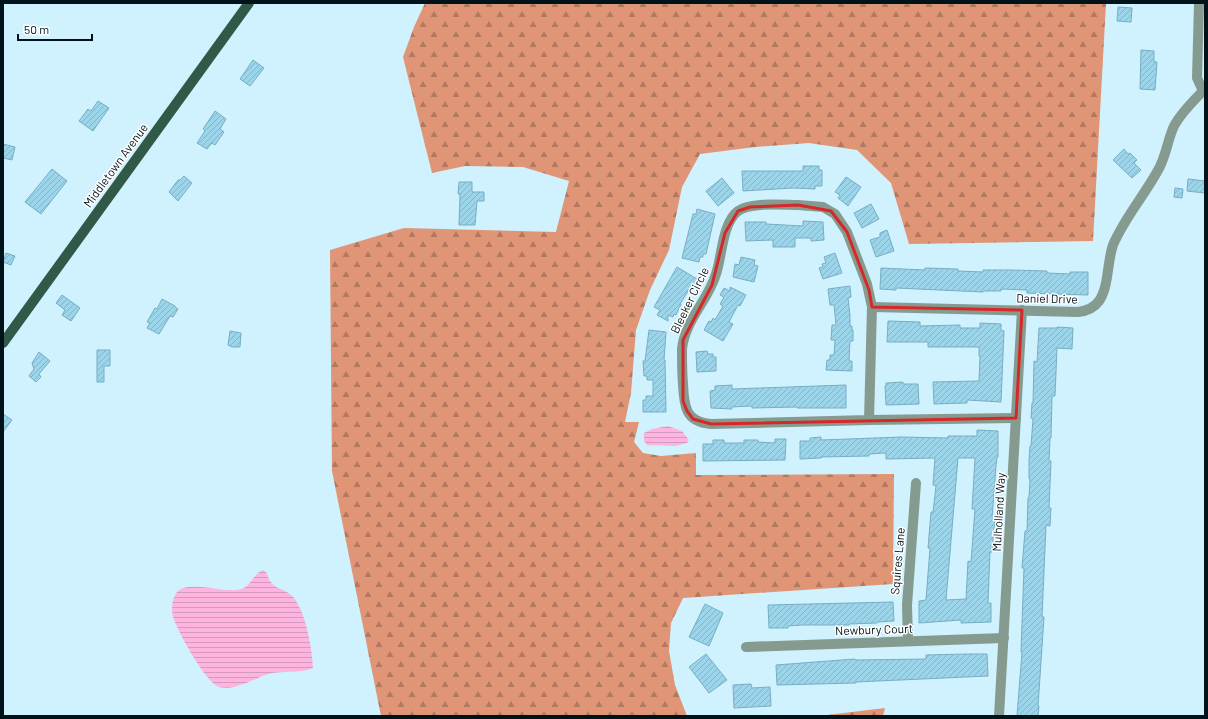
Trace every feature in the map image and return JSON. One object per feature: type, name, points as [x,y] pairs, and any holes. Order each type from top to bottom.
[{"type":"main road","name":"Middletown Avenue","points":[[3,343],[249,3]]},
{"type":"street","points":[[1199,3],[1197,78],[1204,91]]},
{"type":"street","name":"Daniel Drive","points":[[872,307],[1078,312],[1085,311],[1093,307],[1103,294],[1111,251],[1116,238],[1161,165],[1175,126],[1188,107],[1204,91]]},
{"type":"street","name":"Bleeker Circle","points":[[869,420],[872,307],[864,273],[847,232],[835,214],[823,208],[810,206],[750,207],[738,211],[733,216],[725,233],[716,276],[685,333],[682,349],[684,406],[690,415],[700,422],[711,424],[1016,418]]},
{"type":"street","name":"Mulholland Way","points":[[999,716],[1022,310]]},
{"type":"street","name":"Squires Lane","points":[[908,641],[907,605],[916,483]]},
{"type":"street","name":"Newbury Court","points":[[746,648],[1004,638]]},
{"type":"highlighted area","points":[[798,205],[831,211],[847,232],[869,290],[872,307],[1022,310],[1016,418],[711,424],[693,419],[687,411],[683,401],[683,340],[712,285],[725,233],[738,211],[750,207]]},
{"type":"green space","points":[[425,3],[1106,3],[1093,241],[909,244],[891,183],[857,150],[809,143],[755,147],[700,154],[682,187],[669,250],[650,290],[636,330],[631,393],[625,422],[639,422],[634,442],[643,453],[661,456],[696,453],[696,475],[894,474],[893,584],[683,598],[671,623],[669,651],[675,685],[687,716],[381,716],[332,471],[330,250],[404,228],[556,232],[569,181],[523,167],[465,166],[432,173],[403,57]]},
{"type":"green space","points":[[885,708],[883,716],[819,716]]},
{"type":"shaded area","points":[[668,426],[682,431],[689,440],[687,443],[675,446],[647,445],[644,441],[644,433],[652,429]]},
{"type":"shaded area","points":[[263,570],[267,573],[271,583],[274,586],[293,597],[298,604],[308,631],[313,668],[302,671],[268,674],[237,686],[225,688],[219,687],[213,683],[200,667],[180,634],[172,614],[174,597],[178,591],[189,587],[231,590],[242,589],[249,584],[259,572]]},
{"type":"building","points":[[1118,7],[1132,8],[1131,22],[1117,21]]},
{"type":"building","points":[[1141,50],[1154,51],[1154,62],[1157,62],[1155,90],[1140,89]]},
{"type":"building","points":[[253,60],[264,68],[250,86],[240,79]]},
{"type":"building","points":[[98,101],[109,108],[93,131],[79,121],[88,109],[91,111]]},
{"type":"building","points":[[215,111],[226,119],[220,129],[224,132],[215,145],[212,143],[207,149],[197,143],[205,131],[203,129]]},
{"type":"building","points":[[3,144],[15,147],[12,160],[3,158]]},
{"type":"building","points":[[1124,149],[1128,154],[1130,153],[1137,160],[1134,163],[1141,170],[1132,178],[1113,160]]},
{"type":"building","points":[[803,166],[819,166],[819,170],[822,170],[822,186],[815,186],[815,189],[793,188],[743,191],[742,171],[803,171]]},
{"type":"building","points":[[52,169],[67,181],[41,214],[25,202]]},
{"type":"building","points":[[184,176],[192,183],[178,201],[169,192],[178,180]]},
{"type":"building","points":[[846,177],[861,187],[848,206],[838,198],[840,195],[835,192]]},
{"type":"building","points":[[722,178],[734,193],[718,206],[706,191]]},
{"type":"building","points":[[1188,179],[1205,181],[1205,193],[1187,191]]},
{"type":"building","points":[[459,182],[472,182],[472,192],[484,192],[484,201],[477,201],[475,225],[459,225]]},
{"type":"building","points":[[1175,188],[1183,189],[1182,198],[1174,197]]},
{"type":"building","points":[[871,204],[879,219],[862,228],[854,213]]},
{"type":"building","points":[[697,209],[715,214],[706,254],[703,254],[703,257],[700,257],[699,262],[682,258],[693,214],[696,214]]},
{"type":"building","points":[[803,221],[823,222],[824,240],[811,241],[811,238],[795,238],[795,247],[773,247],[773,240],[746,241],[745,222],[766,222],[766,224],[803,226]]},
{"type":"building","points":[[887,230],[894,251],[876,257],[870,240],[880,237],[880,233]]},
{"type":"building","points":[[6,253],[15,256],[11,265],[3,262]]},
{"type":"building","points":[[835,253],[842,273],[823,279],[819,268],[823,267],[822,264],[826,263],[824,257]]},
{"type":"building","points":[[741,257],[755,260],[754,265],[758,266],[754,282],[733,277],[735,264],[739,265]]},
{"type":"building","points":[[677,267],[697,279],[680,304],[676,315],[674,314],[673,317],[668,315],[668,321],[657,315],[660,310],[654,307]]},
{"type":"building","points":[[881,268],[925,270],[925,268],[958,269],[958,271],[983,272],[983,270],[1047,271],[1047,273],[1070,274],[1070,272],[1088,272],[1088,295],[1027,293],[1027,290],[1001,289],[1001,291],[983,292],[896,288],[896,290],[880,289]]},
{"type":"building","points":[[850,286],[851,297],[848,298],[850,326],[852,326],[853,330],[853,341],[850,341],[849,361],[852,361],[852,371],[826,370],[827,360],[830,360],[830,355],[834,355],[835,340],[831,340],[832,325],[836,325],[834,305],[830,305],[828,289]]},
{"type":"building","points":[[730,287],[746,295],[740,306],[738,305],[729,322],[733,324],[723,341],[704,330],[709,321],[711,322],[713,318],[715,320],[723,306],[720,304],[724,297],[720,295],[724,288],[730,291]]},
{"type":"building","points":[[62,295],[80,308],[71,321],[62,315],[65,310],[56,303]]},
{"type":"building","points":[[162,299],[178,309],[173,317],[170,316],[159,334],[147,328],[150,323],[147,322],[155,308],[157,309]]},
{"type":"building","points":[[888,321],[920,322],[920,326],[960,325],[960,328],[980,328],[980,323],[1001,324],[1001,330],[1004,331],[1001,402],[967,400],[967,403],[934,404],[933,382],[979,381],[979,347],[928,347],[928,342],[887,342]]},
{"type":"building","points":[[1039,328],[1073,328],[1072,349],[1057,348],[1055,396],[1052,396],[1049,461],[1051,461],[1049,508],[1051,508],[1050,526],[1046,525],[1042,617],[1044,617],[1038,716],[1017,716],[1022,652],[1024,568],[1022,568],[1025,531],[1027,531],[1029,498],[1029,461],[1033,419],[1031,418],[1033,403],[1034,361],[1037,362]]},
{"type":"building","points":[[649,330],[666,332],[664,360],[666,412],[643,412],[643,400],[646,400],[646,396],[653,396],[653,380],[647,380],[647,376],[644,376],[643,361],[645,361]]},
{"type":"building","points":[[230,331],[241,333],[240,347],[232,347],[228,345]]},
{"type":"building","points":[[97,350],[110,350],[110,366],[104,366],[104,382],[97,382]]},
{"type":"building","points":[[707,351],[708,354],[713,354],[713,357],[716,357],[716,371],[697,372],[696,352]]},
{"type":"building","points":[[39,352],[50,361],[39,374],[41,377],[36,382],[29,376],[34,369],[32,363]]},
{"type":"building","points":[[903,382],[903,384],[918,384],[919,404],[886,405],[886,383]]},
{"type":"building","points":[[732,385],[732,389],[846,385],[846,408],[752,408],[752,406],[731,407],[732,409],[711,408],[710,391],[715,390],[715,386]]},
{"type":"building","points":[[3,414],[12,420],[3,432]]},
{"type":"building","points":[[977,430],[998,431],[998,457],[992,518],[995,518],[992,552],[990,552],[988,603],[991,603],[991,622],[961,623],[961,620],[919,623],[919,601],[926,600],[931,512],[933,512],[936,486],[933,485],[935,458],[886,459],[886,453],[869,454],[869,456],[800,459],[800,441],[810,441],[810,438],[821,437],[821,440],[902,437],[948,438],[948,436],[977,436]],"holes":[[[958,458],[975,458],[972,509],[975,509],[971,562],[968,561],[966,599],[946,600]]]},
{"type":"building","points":[[775,439],[786,439],[785,460],[703,461],[703,444],[713,444],[713,440],[724,440],[724,443],[744,443],[744,440],[758,440],[758,442],[775,443]]},
{"type":"building","points":[[893,602],[894,621],[849,625],[803,625],[788,626],[788,628],[769,628],[768,605]]},
{"type":"building","points":[[705,604],[723,613],[709,646],[689,637]]},
{"type":"building","points":[[706,654],[727,680],[709,693],[689,667]]},
{"type":"building","points":[[987,654],[988,676],[856,683],[777,685],[776,665],[855,659],[926,659],[926,655]]},
{"type":"building","points":[[751,684],[752,688],[770,687],[771,706],[734,708],[733,685]]}]
